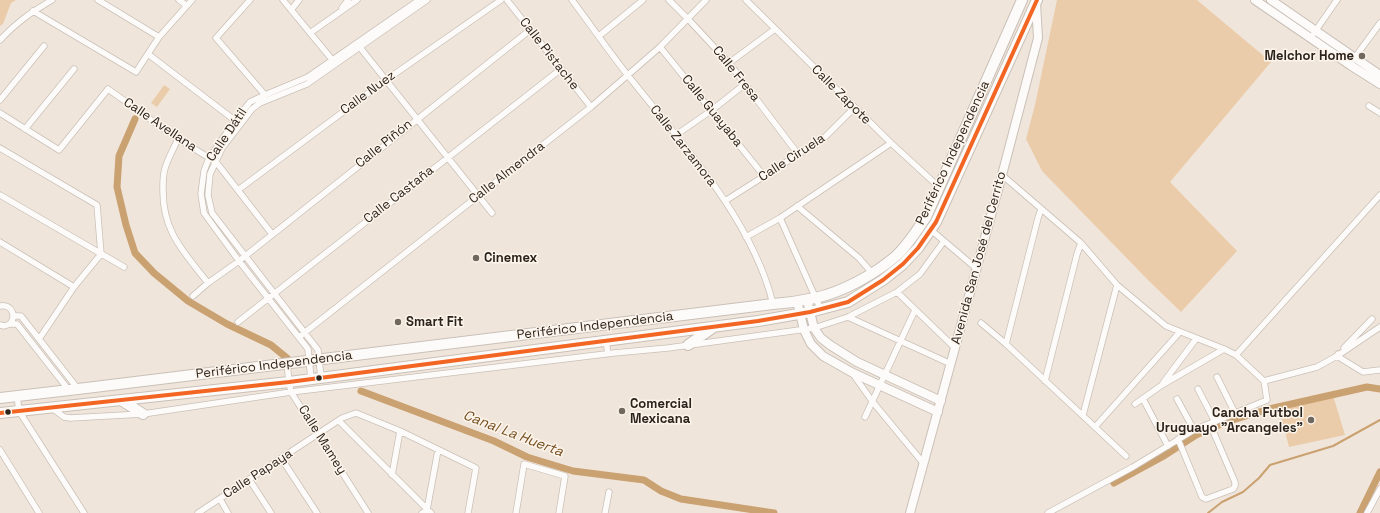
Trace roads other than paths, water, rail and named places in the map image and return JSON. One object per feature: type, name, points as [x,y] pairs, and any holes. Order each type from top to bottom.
[{"type":"highway","name":"Periférico Independencia","points":[[0,398],[807,300],[841,290],[872,273],[896,256],[913,237],[926,217],[1022,0]]},
{"type":"highway","name":"Periférico Independencia","points":[[0,413],[288,382],[606,341],[805,313],[848,302],[883,280],[904,264],[918,248],[936,222],[1036,1]]},
{"type":"highway","points":[[688,345],[715,326]]},
{"type":"highway","points":[[0,402],[14,396]]},
{"type":"highway","points":[[121,400],[143,414]]},
{"type":"street","points":[[0,40],[15,24],[52,0]]},
{"type":"street","points":[[98,0],[159,37]]},
{"type":"street","points":[[179,0],[186,5]]},
{"type":"street","points":[[33,11],[136,72],[159,37],[192,0]]},
{"type":"street","points":[[250,0],[216,38],[264,95]]},
{"type":"street","points":[[283,0],[334,62]]},
{"type":"street","points":[[291,10],[299,0]]},
{"type":"street","points":[[336,15],[348,0]]},
{"type":"street","points":[[310,33],[356,0]]},
{"type":"street","name":"Calle Dátil","points":[[311,379],[314,360],[318,350],[212,213],[208,195],[210,174],[222,148],[252,109],[260,103],[306,84],[419,0]]},
{"type":"street","name":"Calle Dátil","points":[[358,45],[426,0]]},
{"type":"street","name":"Calle Nuez","points":[[238,190],[386,80],[501,0]]},
{"type":"street","name":"Calle Pistache","points":[[507,0],[591,107]]},
{"type":"street","name":"Calle Zarzamora","points":[[572,0],[725,201],[746,237],[765,276],[773,304]]},
{"type":"street","points":[[599,36],[644,0]]},
{"type":"street","name":"Calle Fresa","points":[[669,0],[729,62],[798,154]]},
{"type":"street","name":"Calle Almendra","points":[[299,337],[591,107],[660,47],[706,0]]},
{"type":"street","name":"Calle Zapote","points":[[746,0],[891,144],[939,187]]},
{"type":"street","points":[[1255,0],[1310,38],[1352,62],[1380,75]]},
{"type":"street","points":[[1310,38],[1337,0]]},
{"type":"street","name":"Avenida San José del Cerrito","points":[[910,513],[977,269],[1038,38],[1036,1]]},
{"type":"street","points":[[1270,10],[1274,1],[1315,31],[1380,84]]},
{"type":"street","points":[[1352,62],[1380,23]]},
{"type":"street","points":[[729,62],[775,29]]},
{"type":"street","name":"Calle Piñón","points":[[194,296],[208,283],[239,261],[530,30]]},
{"type":"street","points":[[358,45],[492,213]]},
{"type":"street","points":[[0,100],[44,46]]},
{"type":"street","name":"Calle Guayaba","points":[[660,47],[764,176]]},
{"type":"street","points":[[148,54],[240,125]]},
{"type":"street","name":"Calle Dátil","points":[[321,378],[308,349],[239,261],[204,212],[201,194],[204,171],[209,158],[250,102],[308,77],[334,62]]},
{"type":"street","points":[[0,113],[25,129],[74,69]]},
{"type":"street","name":"Calle Castaña","points":[[238,322],[561,69]]},
{"type":"street","points":[[676,135],[712,110],[745,84]]},
{"type":"street","name":"Calle Avellana","points":[[25,129],[59,150],[108,89],[178,139],[216,162],[272,234]]},
{"type":"street","points":[[1369,106],[1380,112]]},
{"type":"street","name":"Calle Ciruela","points":[[725,201],[824,138],[854,108]]},
{"type":"street","points":[[178,139],[164,172],[163,198],[166,220],[183,252],[208,283]]},
{"type":"street","points":[[746,237],[780,218],[891,144]]},
{"type":"street","points":[[0,148],[97,206],[101,254],[74,287],[39,339]]},
{"type":"street","points":[[1002,175],[1081,243],[1117,285],[1166,326],[1179,333],[1224,349],[1236,355],[1264,381],[1267,400],[1194,430],[1133,467],[1048,513]]},
{"type":"street","points":[[0,195],[124,267]]},
{"type":"street","points":[[1236,355],[1380,196]]},
{"type":"street","points":[[797,206],[859,258],[872,273]]},
{"type":"street","points":[[1006,344],[1041,209]]},
{"type":"street","points":[[780,218],[807,300],[804,330],[812,344],[823,356],[853,373],[938,412]]},
{"type":"street","points":[[931,230],[977,269]]},
{"type":"street","points":[[52,408],[64,417],[70,418],[143,414],[291,392],[668,348],[804,330],[848,317],[897,292],[920,274],[944,241]]},
{"type":"street","points":[[0,242],[74,287]]},
{"type":"street","points":[[1045,381],[1075,261],[1081,243]]},
{"type":"street","points":[[1083,415],[1117,285]]},
{"type":"street","points":[[897,292],[955,348]]},
{"type":"street","points":[[807,300],[821,310]]},
{"type":"street","points":[[0,306],[6,306],[12,310],[14,316],[10,324]]},
{"type":"street","points":[[865,417],[915,310]]},
{"type":"street","points":[[805,313],[821,338],[830,345],[857,362],[941,401]]},
{"type":"street","points":[[14,316],[21,316],[45,347],[73,389]]},
{"type":"street","points":[[848,317],[951,364]]},
{"type":"street","points":[[1337,356],[1372,318]]},
{"type":"street","points":[[981,323],[1006,344],[1126,456]]},
{"type":"street","points":[[0,325],[4,326],[17,324],[39,352],[73,389]]},
{"type":"street","points":[[1264,381],[1317,367],[1337,356],[1380,327]]},
{"type":"street","points":[[1095,427],[1179,333]]},
{"type":"street","points":[[1162,385],[1196,339]]},
{"type":"street","points":[[606,341],[608,354]]},
{"type":"street","points":[[39,352],[45,347]]},
{"type":"street","points":[[1135,404],[1162,385],[1224,349]]},
{"type":"street","points":[[1337,356],[1363,372],[1380,370]]},
{"type":"street","name":"Calle Mamey","points":[[287,363],[288,382],[291,392],[368,513]]},
{"type":"street","points":[[853,373],[872,402],[924,464]]},
{"type":"street","points":[[1217,377],[1235,413]]},
{"type":"street","points":[[1178,440],[1202,498],[1206,499],[1235,486],[1236,482],[1213,431],[1212,423],[1198,389]]},
{"type":"street","points":[[14,396],[19,411],[84,513]]},
{"type":"street","points":[[1143,399],[1168,446]]},
{"type":"street","points":[[1177,399],[1194,430]]},
{"type":"street","name":"Calle Papaya","points":[[198,513],[342,418],[356,413],[400,431],[476,468],[468,513]]},
{"type":"street","points":[[339,421],[427,512]]},
{"type":"street","points":[[392,475],[400,431]]},
{"type":"street","points":[[0,450],[39,513]]},
{"type":"street","points":[[427,512],[438,450]]},
{"type":"street","points":[[281,458],[317,513]]},
{"type":"street","points":[[516,513],[524,464],[565,476],[559,513]]},
{"type":"street","points":[[249,479],[271,513]]},
{"type":"street","points":[[1367,513],[1380,489]]},
{"type":"street","points":[[605,513],[609,492]]},
{"type":"street","points":[[220,499],[228,513]]},
{"type":"waterway","name":"Canal La Huerta","points":[[135,119],[119,156],[117,187],[126,225],[135,253],[154,273],[188,301],[227,324],[271,345],[287,358]]},
{"type":"waterway","name":"Canal La Huerta","points":[[1114,483],[1162,457],[1196,435],[1226,422],[1269,409],[1367,387],[1380,389]]},
{"type":"waterway","name":"Canal La Huerta","points":[[361,391],[494,441],[527,457],[573,471],[644,480],[661,491],[681,499],[774,513]]},
{"type":"waterway","points":[[1208,513],[1222,502],[1243,492],[1259,478],[1270,465],[1333,446],[1380,420]]},
{"type":"waterway","name":"Canal La Huerta","points":[[1360,513],[1380,472]]},
{"type":"place","name":"Melchor Home","points":[[1362,56]]},
{"type":"place","name":"Cinemex","points":[[476,258]]},
{"type":"place","name":"Smart Fit","points":[[398,322]]},
{"type":"place","name":"Comercial Mexicana","points":[[622,411]]},
{"type":"place","name":"Cancha Futbol Uruguayo \"Arcangeles\"","points":[[1311,420]]}]
